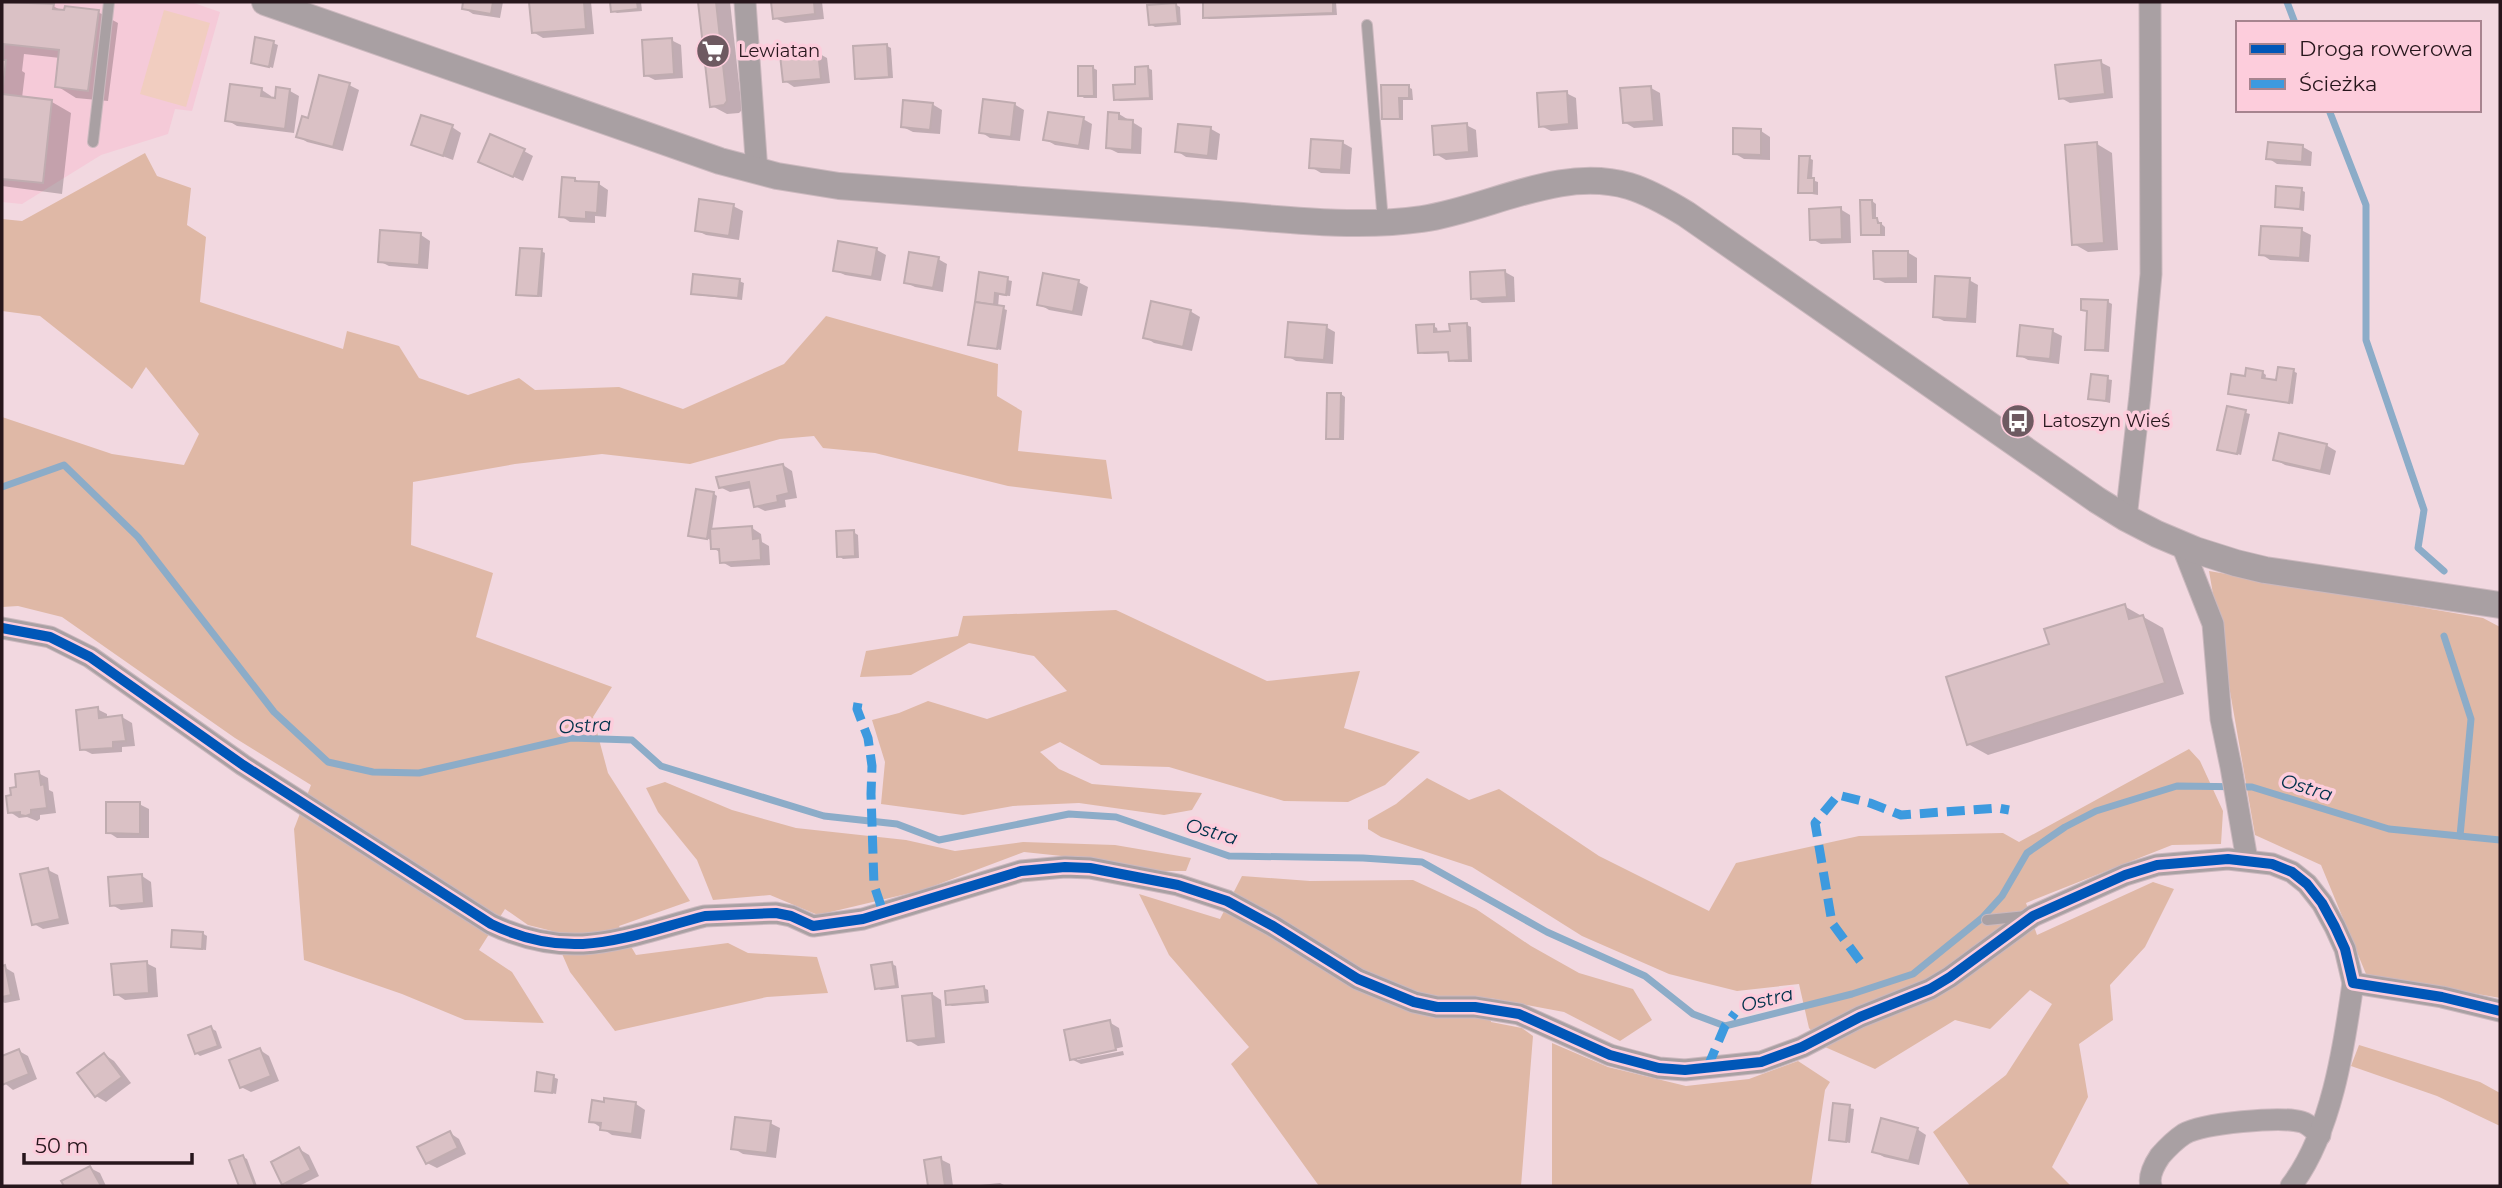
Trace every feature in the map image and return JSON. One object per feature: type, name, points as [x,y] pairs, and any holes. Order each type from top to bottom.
[{"type":"street","points":[[265,2],[720,162],[757,172],[839,186],[1275,218],[1383,222],[1445,214],[1547,185],[1574,181],[1612,183],[1644,192],[1686,214],[2126,518],[2182,545],[2265,570],[2500,605]]},
{"type":"street","points":[[745,2],[757,172]]},
{"type":"street","points":[[2126,518],[2151,274],[2150,2]]},
{"type":"street","points":[[2182,545],[2213,624],[2221,719],[2247,860]]},
{"type":"street","points":[[2,628],[37,633],[71,645],[234,759],[491,924],[527,939],[563,946],[581,945],[614,940],[720,914],[776,913],[791,916],[813,926],[863,919],[1021,871],[1090,868],[1178,885],[1227,901],[1358,979],[1414,1002],[1437,1007],[1487,1008],[1519,1014],[1609,1055],[1659,1068],[1685,1070],[1761,1062],[1802,1047],[1860,1017],[1930,989],[2033,916],[2125,875],[2157,865],[2228,859],[2272,864],[2292,872],[2307,884],[2322,903],[2345,949],[2353,983],[2333,1086],[2320,1135],[2311,1156],[2291,1186]]},
{"type":"street","points":[[2353,983],[2442,997],[2500,1011]]},
{"type":"street","points":[[2151,1186],[2149,1180],[2155,1162],[2168,1147],[2185,1134],[2203,1127],[2280,1120],[2304,1122],[2320,1135]]},
{"type":"lane","points":[[93,142],[109,2]]},
{"type":"lane","points":[[1367,24],[1383,222]]},
{"type":"lane","points":[[1987,920],[2033,916]]},
{"type":"shaded area","points":[[2,2],[191,2],[220,12],[192,111],[175,109],[168,134],[101,155],[22,204],[2,202]]},
{"type":"shaded area","points":[[164,10],[210,23],[186,107],[140,94]]},
{"type":"shaded area","points":[[145,153],[157,176],[191,188],[187,225],[206,237],[200,302],[343,349],[347,331],[399,346],[419,378],[468,395],[519,378],[535,390],[619,387],[683,409],[784,364],[826,316],[998,364],[997,396],[1022,411],[1018,451],[1106,460],[1112,499],[1008,486],[875,453],[823,448],[814,436],[780,439],[690,464],[602,454],[515,464],[413,482],[411,545],[493,573],[476,637],[612,687],[593,717],[608,773],[690,901],[619,926],[636,955],[728,943],[748,953],[817,957],[828,993],[767,997],[615,1031],[570,972],[552,931],[528,925],[505,909],[479,950],[512,972],[544,1023],[465,1020],[402,994],[304,960],[294,829],[311,785],[235,738],[62,617],[18,606],[2,607],[2,417],[112,454],[184,465],[199,434],[146,367],[132,389],[40,316],[2,311],[2,219],[22,221]]},
{"type":"shaded area","points":[[2209,571],[2483,618],[2500,627],[2500,998],[2366,974],[2321,865],[2255,835]]},
{"type":"shaded area","points":[[1116,610],[1267,681],[1360,671],[1344,728],[1420,752],[1385,785],[1348,802],[1284,801],[1169,767],[1101,765],[1060,742],[1040,752],[1059,769],[1092,784],[1202,793],[1192,810],[1164,815],[1079,803],[1013,806],[963,815],[881,804],[885,762],[872,720],[928,701],[987,719],[1067,691],[1034,656],[969,643],[911,675],[860,677],[866,651],[958,636],[963,616]]},
{"type":"shaded area","points":[[2189,749],[2200,761],[2223,811],[2221,844],[2172,845],[2026,903],[2037,935],[2153,882],[2174,889],[2145,947],[2110,985],[2113,1020],[2079,1044],[2088,1097],[2052,1167],[2071,1186],[1970,1186],[1933,1132],[2006,1075],[2052,1004],[2030,990],[1990,1029],[1955,1020],[1875,1069],[1825,1047],[1809,1028],[1799,984],[1737,991],[1669,974],[1582,936],[1472,867],[1381,837],[1368,829],[1368,820],[1396,804],[1427,778],[1469,800],[1499,789],[1599,856],[1709,911],[1736,863],[1859,836],[2003,833],[2019,842]]},
{"type":"shaded area","points":[[665,782],[732,810],[796,828],[906,840],[955,851],[1023,842],[1115,845],[1191,858],[1186,871],[1148,871],[1109,861],[1024,852],[923,890],[818,915],[770,895],[713,900],[697,860],[658,812],[646,788]]},
{"type":"shaded area","points":[[1242,876],[1310,881],[1413,880],[1476,909],[1531,946],[1579,973],[1633,989],[1652,1020],[1620,1041],[1564,1012],[1490,998],[1491,1022],[1522,1028],[1533,1036],[1521,1186],[1319,1186],[1231,1064],[1249,1047],[1169,955],[1139,894],[1220,919]]},
{"type":"shaded area","points":[[1552,1043],[1608,1067],[1686,1086],[1749,1079],[1798,1061],[1830,1082],[1825,1090],[1811,1184],[1818,1186],[1552,1186]]},
{"type":"shaded area","points":[[2359,1045],[2480,1082],[2500,1093],[2500,1126],[2437,1096],[2351,1066]]},
{"type":"building","points":[[2,2],[54,4],[53,9],[64,10],[65,6],[99,10],[88,91],[55,87],[59,50],[4,44],[3,60],[6,60],[2,94]]},
{"type":"building","points":[[463,2],[493,2],[491,14],[462,9]]},
{"type":"building","points":[[529,2],[584,2],[586,29],[532,33]]},
{"type":"building","points":[[610,2],[637,2],[638,9],[611,12]]},
{"type":"building","name":"Lewiatan","points":[[698,2],[716,2],[727,101],[724,105],[710,107]]},
{"type":"building","points":[[771,2],[814,2],[815,14],[773,19]]},
{"type":"building","points":[[1203,2],[1333,2],[1333,13],[1203,18]]},
{"type":"building","points":[[1176,3],[1178,23],[1149,25],[1147,5]]},
{"type":"building","points":[[255,37],[274,41],[269,67],[251,63]]},
{"type":"building","points":[[672,38],[674,74],[644,76],[642,40]]},
{"type":"building","points":[[887,44],[889,77],[855,79],[853,46]]},
{"type":"building","points":[[818,51],[821,79],[783,82],[780,55]]},
{"type":"building","points":[[2101,60],[2105,94],[2059,99],[2055,65]]},
{"type":"building","points":[[1078,66],[1093,66],[1094,96],[1078,96]]},
{"type":"building","points":[[1148,66],[1150,98],[1114,100],[1113,85],[1135,84],[1135,67]]},
{"type":"building","points":[[319,75],[350,83],[333,147],[296,137],[302,116],[308,118]]},
{"type":"building","points":[[230,84],[262,88],[261,96],[275,98],[276,87],[290,89],[285,129],[225,121]]},
{"type":"building","points":[[1381,85],[1409,85],[1409,98],[1399,98],[1400,119],[1382,119]]},
{"type":"building","points":[[1651,86],[1654,121],[1623,123],[1620,88]]},
{"type":"building","points":[[1567,91],[1569,124],[1539,127],[1537,93]]},
{"type":"building","points":[[2,94],[52,100],[43,183],[2,179]]},
{"type":"building","points":[[983,99],[1015,103],[1011,137],[979,133]]},
{"type":"building","points":[[903,100],[933,103],[930,130],[901,127]]},
{"type":"building","points":[[1048,112],[1084,117],[1079,146],[1043,140]]},
{"type":"building","points":[[1108,112],[1119,113],[1119,119],[1133,120],[1132,150],[1106,148]]},
{"type":"building","points":[[421,115],[453,125],[443,156],[411,145]]},
{"type":"building","points":[[1467,123],[1469,152],[1434,155],[1432,126]]},
{"type":"building","points":[[1178,124],[1211,127],[1208,156],[1175,152]]},
{"type":"building","points":[[1733,128],[1761,129],[1761,155],[1733,154]]},
{"type":"building","points":[[490,134],[525,149],[513,177],[478,162]]},
{"type":"building","points":[[1311,139],[1343,141],[1341,170],[1309,168]]},
{"type":"building","points":[[2097,142],[2104,243],[2072,245],[2065,145]]},
{"type":"building","points":[[2268,142],[2303,145],[2302,162],[2266,159]]},
{"type":"building","points":[[1799,156],[1810,156],[1808,178],[1814,178],[1814,193],[1798,193]]},
{"type":"building","points":[[562,177],[575,178],[575,181],[599,182],[597,213],[586,212],[586,219],[559,217]]},
{"type":"building","points":[[2276,186],[2302,188],[2300,209],[2275,207]]},
{"type":"building","points":[[699,199],[734,204],[729,236],[695,231]]},
{"type":"building","points":[[1860,200],[1872,200],[1873,218],[1877,218],[1878,223],[1881,223],[1881,235],[1861,235]]},
{"type":"building","points":[[1841,207],[1842,239],[1810,240],[1809,209]]},
{"type":"building","points":[[2261,226],[2302,228],[2300,258],[2259,255]]},
{"type":"building","points":[[380,230],[421,233],[419,265],[378,262]]},
{"type":"building","points":[[838,241],[877,248],[872,277],[833,271]]},
{"type":"building","points":[[520,248],[542,249],[538,296],[516,295]]},
{"type":"building","points":[[1873,251],[1908,251],[1908,278],[1874,279]]},
{"type":"building","points":[[909,252],[939,257],[933,288],[904,283]]},
{"type":"building","points":[[1505,270],[1507,297],[1471,299],[1470,272]]},
{"type":"building","points":[[979,272],[1008,277],[1006,295],[995,293],[994,305],[975,302]]},
{"type":"building","points":[[1043,273],[1079,280],[1073,312],[1037,305]]},
{"type":"building","points":[[693,274],[740,279],[738,298],[691,294]]},
{"type":"building","points":[[1935,276],[1970,278],[1967,319],[1933,317]]},
{"type":"building","points":[[2081,299],[2108,300],[2105,350],[2085,350],[2087,311],[2081,310]]},
{"type":"building","points":[[1151,301],[1191,310],[1183,347],[1143,338]]},
{"type":"building","points":[[975,302],[1004,306],[997,349],[968,345]]},
{"type":"building","points":[[1288,322],[1327,325],[1324,360],[1285,357]]},
{"type":"building","points":[[1467,323],[1469,360],[1449,361],[1448,352],[1418,353],[1416,325],[1434,324],[1434,332],[1450,331],[1449,324]]},
{"type":"building","points":[[2020,325],[2053,329],[2050,359],[2017,356]]},
{"type":"building","points":[[2278,367],[2294,369],[2289,403],[2228,394],[2231,374],[2245,376],[2246,368],[2263,371],[2262,378],[2276,380]]},
{"type":"building","points":[[2091,374],[2108,376],[2106,401],[2088,399]]},
{"type":"building","points":[[1327,393],[1341,393],[1340,439],[1326,439]]},
{"type":"building","points":[[2227,406],[2246,410],[2237,454],[2217,450]]},
{"type":"building","points":[[2279,433],[2327,444],[2321,471],[2273,460]]},
{"type":"building","points":[[783,464],[789,493],[777,496],[778,502],[754,507],[749,482],[719,488],[716,477]]},
{"type":"building","points":[[696,489],[714,492],[707,539],[688,536]]},
{"type":"building","points":[[752,526],[753,539],[760,538],[761,560],[720,563],[719,549],[711,549],[710,529]]},
{"type":"building","points":[[854,530],[855,556],[837,557],[836,531]]},
{"type":"building","points":[[2125,604],[2129,619],[2143,615],[2165,683],[1967,745],[1946,677],[2049,644],[2044,629]]},
{"type":"building","points":[[98,707],[99,718],[122,715],[126,741],[113,742],[113,748],[80,750],[76,710]]},
{"type":"building","points":[[39,771],[41,785],[44,784],[47,808],[31,810],[31,814],[26,816],[20,815],[20,812],[8,813],[6,796],[11,795],[10,788],[16,787],[15,774]]},
{"type":"building","points":[[106,802],[140,802],[140,834],[106,833]]},
{"type":"building","points":[[48,868],[60,919],[32,925],[20,874]]},
{"type":"building","points":[[142,874],[144,903],[110,906],[108,877]]},
{"type":"building","points":[[172,930],[203,932],[202,949],[171,947]]},
{"type":"building","points":[[147,961],[149,993],[114,995],[111,964]]},
{"type":"building","points":[[892,962],[896,986],[875,989],[871,965]]},
{"type":"building","points":[[5,965],[11,995],[2,997],[2,966]]},
{"type":"building","points":[[984,986],[986,1002],[946,1005],[945,991]]},
{"type":"building","points":[[932,993],[936,1038],[907,1041],[902,996]]},
{"type":"building","points":[[1110,1020],[1116,1050],[1070,1060],[1064,1030]]},
{"type":"building","points":[[211,1026],[218,1046],[195,1054],[188,1035]]},
{"type":"building","points":[[260,1048],[271,1076],[240,1088],[229,1060]]},
{"type":"building","points":[[19,1049],[29,1074],[2,1085],[2,1056]]},
{"type":"building","points":[[104,1053],[122,1077],[95,1097],[77,1073]]},
{"type":"building","points":[[537,1072],[554,1075],[552,1093],[535,1091]]},
{"type":"building","points":[[604,1098],[636,1102],[632,1134],[600,1130],[601,1123],[589,1122],[592,1100],[604,1102]]},
{"type":"building","points":[[1833,1103],[1850,1105],[1846,1142],[1829,1140]]},
{"type":"building","points":[[735,1117],[771,1121],[767,1153],[731,1149]]},
{"type":"building","points":[[1881,1118],[1918,1128],[1909,1161],[1872,1152]]},
{"type":"building","points":[[450,1131],[458,1148],[426,1164],[417,1147]]},
{"type":"building","points":[[299,1147],[311,1170],[282,1185],[271,1162]]},
{"type":"building","points":[[243,1155],[255,1186],[239,1186],[229,1160]]},
{"type":"building","points":[[941,1157],[945,1186],[928,1186],[924,1160]]},
{"type":"building","points":[[90,1166],[101,1186],[64,1186],[61,1181]]},
{"type":"waterway","points":[[2287,2],[2294,21]]},
{"type":"waterway","points":[[2330,112],[2366,205],[2366,340],[2424,510],[2418,548],[2444,571]]},
{"type":"waterway","name":"Ostra","points":[[2,487],[64,465],[138,537],[274,712],[328,762],[373,772],[419,773],[571,738],[632,740],[661,766],[824,816],[897,824],[939,840],[1069,814],[1116,817],[1229,856],[1363,858],[1422,862],[1547,932],[1645,976],[1693,1014],[1725,1026],[1852,994],[1913,974],[1982,918],[2002,896],[2027,853],[2065,827],[2096,811],[2177,786],[2252,787],[2389,829],[2500,840]]},
{"type":"waterway","points":[[2444,636],[2471,719],[2460,836]]},
{"type":"marked path","points":[[858,703],[857,709],[868,738],[872,766],[874,885],[883,912]]},
{"type":"marked path","points":[[1860,961],[1832,923],[1815,823],[1838,795],[1901,815],[1998,808],[2009,810]]},
{"type":"marked path","points":[[1708,1066],[1725,1026],[1735,1013]]},
{"type":"cycle path","points":[[2,628],[50,637],[90,657],[243,765],[491,924],[520,936],[548,942],[573,944],[623,938],[705,916],[776,913],[791,916],[813,926],[863,919],[1021,871],[1090,868],[1178,885],[1227,901],[1358,979],[1414,1002],[1437,1007],[1475,1007],[1519,1014],[1610,1055],[1659,1068],[1685,1070],[1761,1062],[1802,1047],[1860,1017],[1930,989],[2033,916],[2125,875],[2157,865],[2228,859],[2272,864],[2292,872],[2307,884],[2322,903],[2335,927],[2345,949],[2353,983],[2442,997],[2500,1011]]},
{"type":"place","name":"Lewiatan","points":[[713,51]]},
{"type":"place","name":"Latoszyn Wieś","points":[[2018,421]]}]
